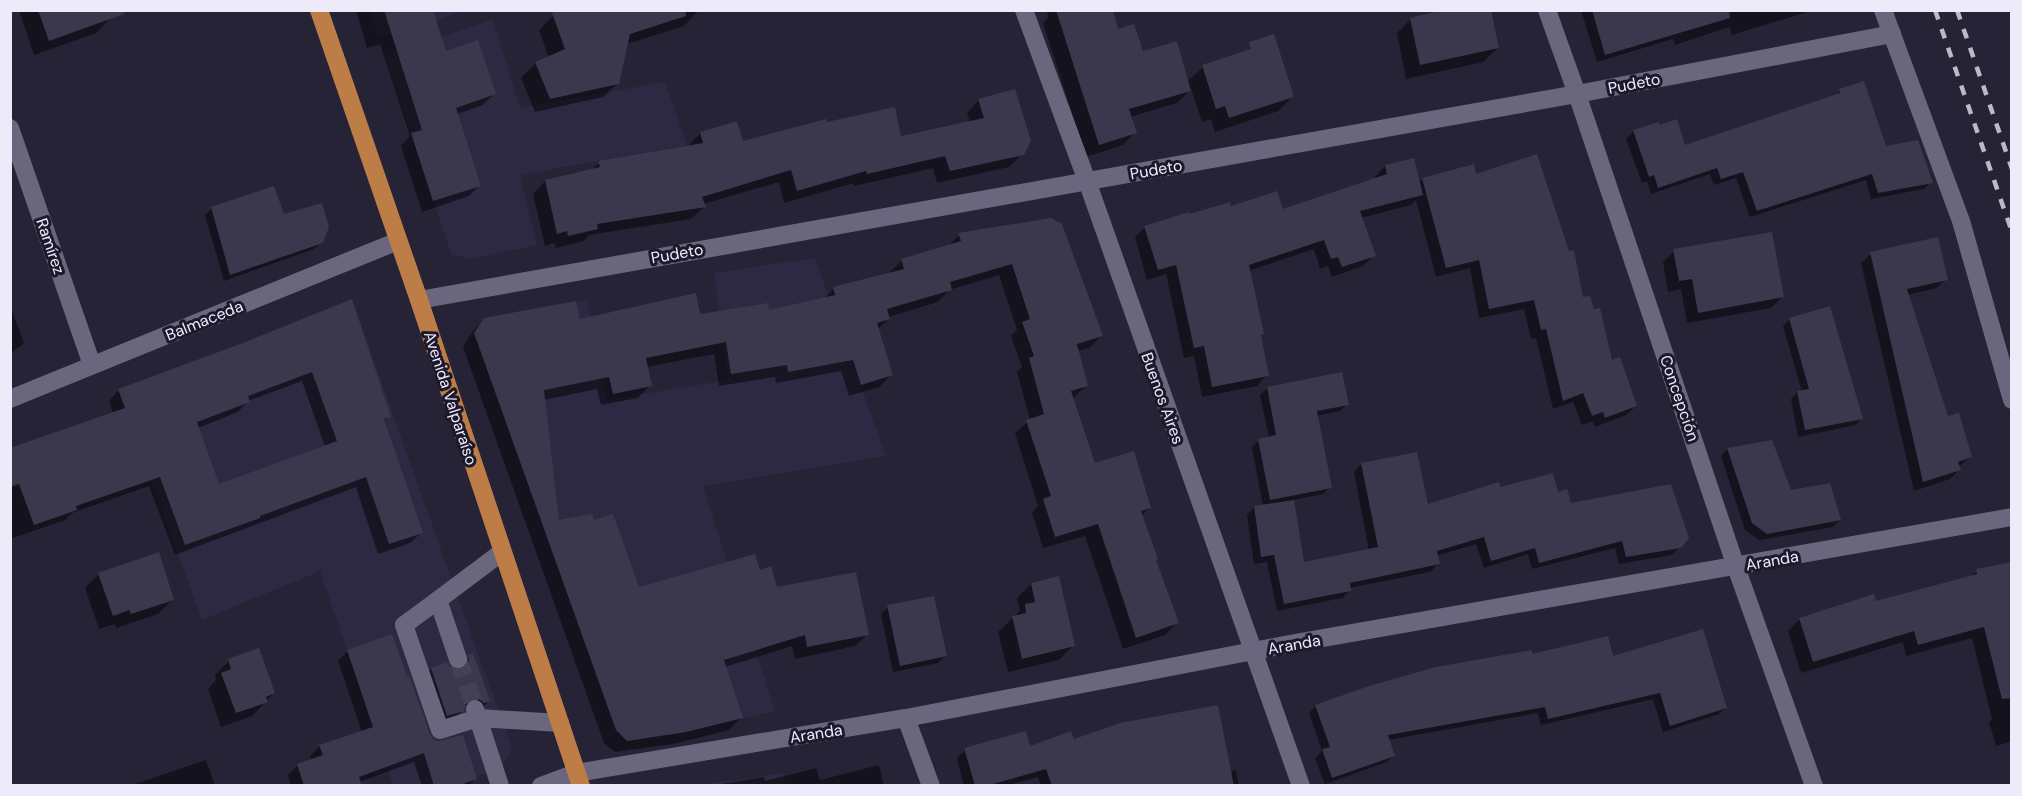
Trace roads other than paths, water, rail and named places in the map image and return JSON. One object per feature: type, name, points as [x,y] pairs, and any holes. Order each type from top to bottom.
[{"type":"main road","name":"Avenida Valparaíso","points":[[319,10],[579,779]]},
{"type":"street","name":"Buenos Aires","points":[[1024,10],[1087,181],[1301,786]]},
{"type":"street","name":"Concepción","points":[[1547,10],[1736,567],[1814,786]]},
{"type":"street","points":[[1883,10],[1961,221],[2012,400]]},
{"type":"street","name":"Pudeto","points":[[418,300],[1577,94],[1892,34]]},
{"type":"street","name":"Ramírez","points":[[10,128],[92,365]]},
{"type":"street","name":"Balmaceda","points":[[10,399],[398,241]]},
{"type":"street","name":"Aranda","points":[[541,786],[1254,651],[2012,517]]},
{"type":"street","points":[[502,552],[404,625],[440,730],[476,712],[560,723]]},
{"type":"street","points":[[438,600],[458,658]]},
{"type":"street","points":[[476,712],[500,786]]},
{"type":"street","points":[[906,718],[931,786]]},
{"type":"tunnel","points":[[458,659],[475,707]]},
{"type":"railway","points":[[1935,10],[2012,232]]},
{"type":"railway","points":[[1957,10],[2012,169]]}]
